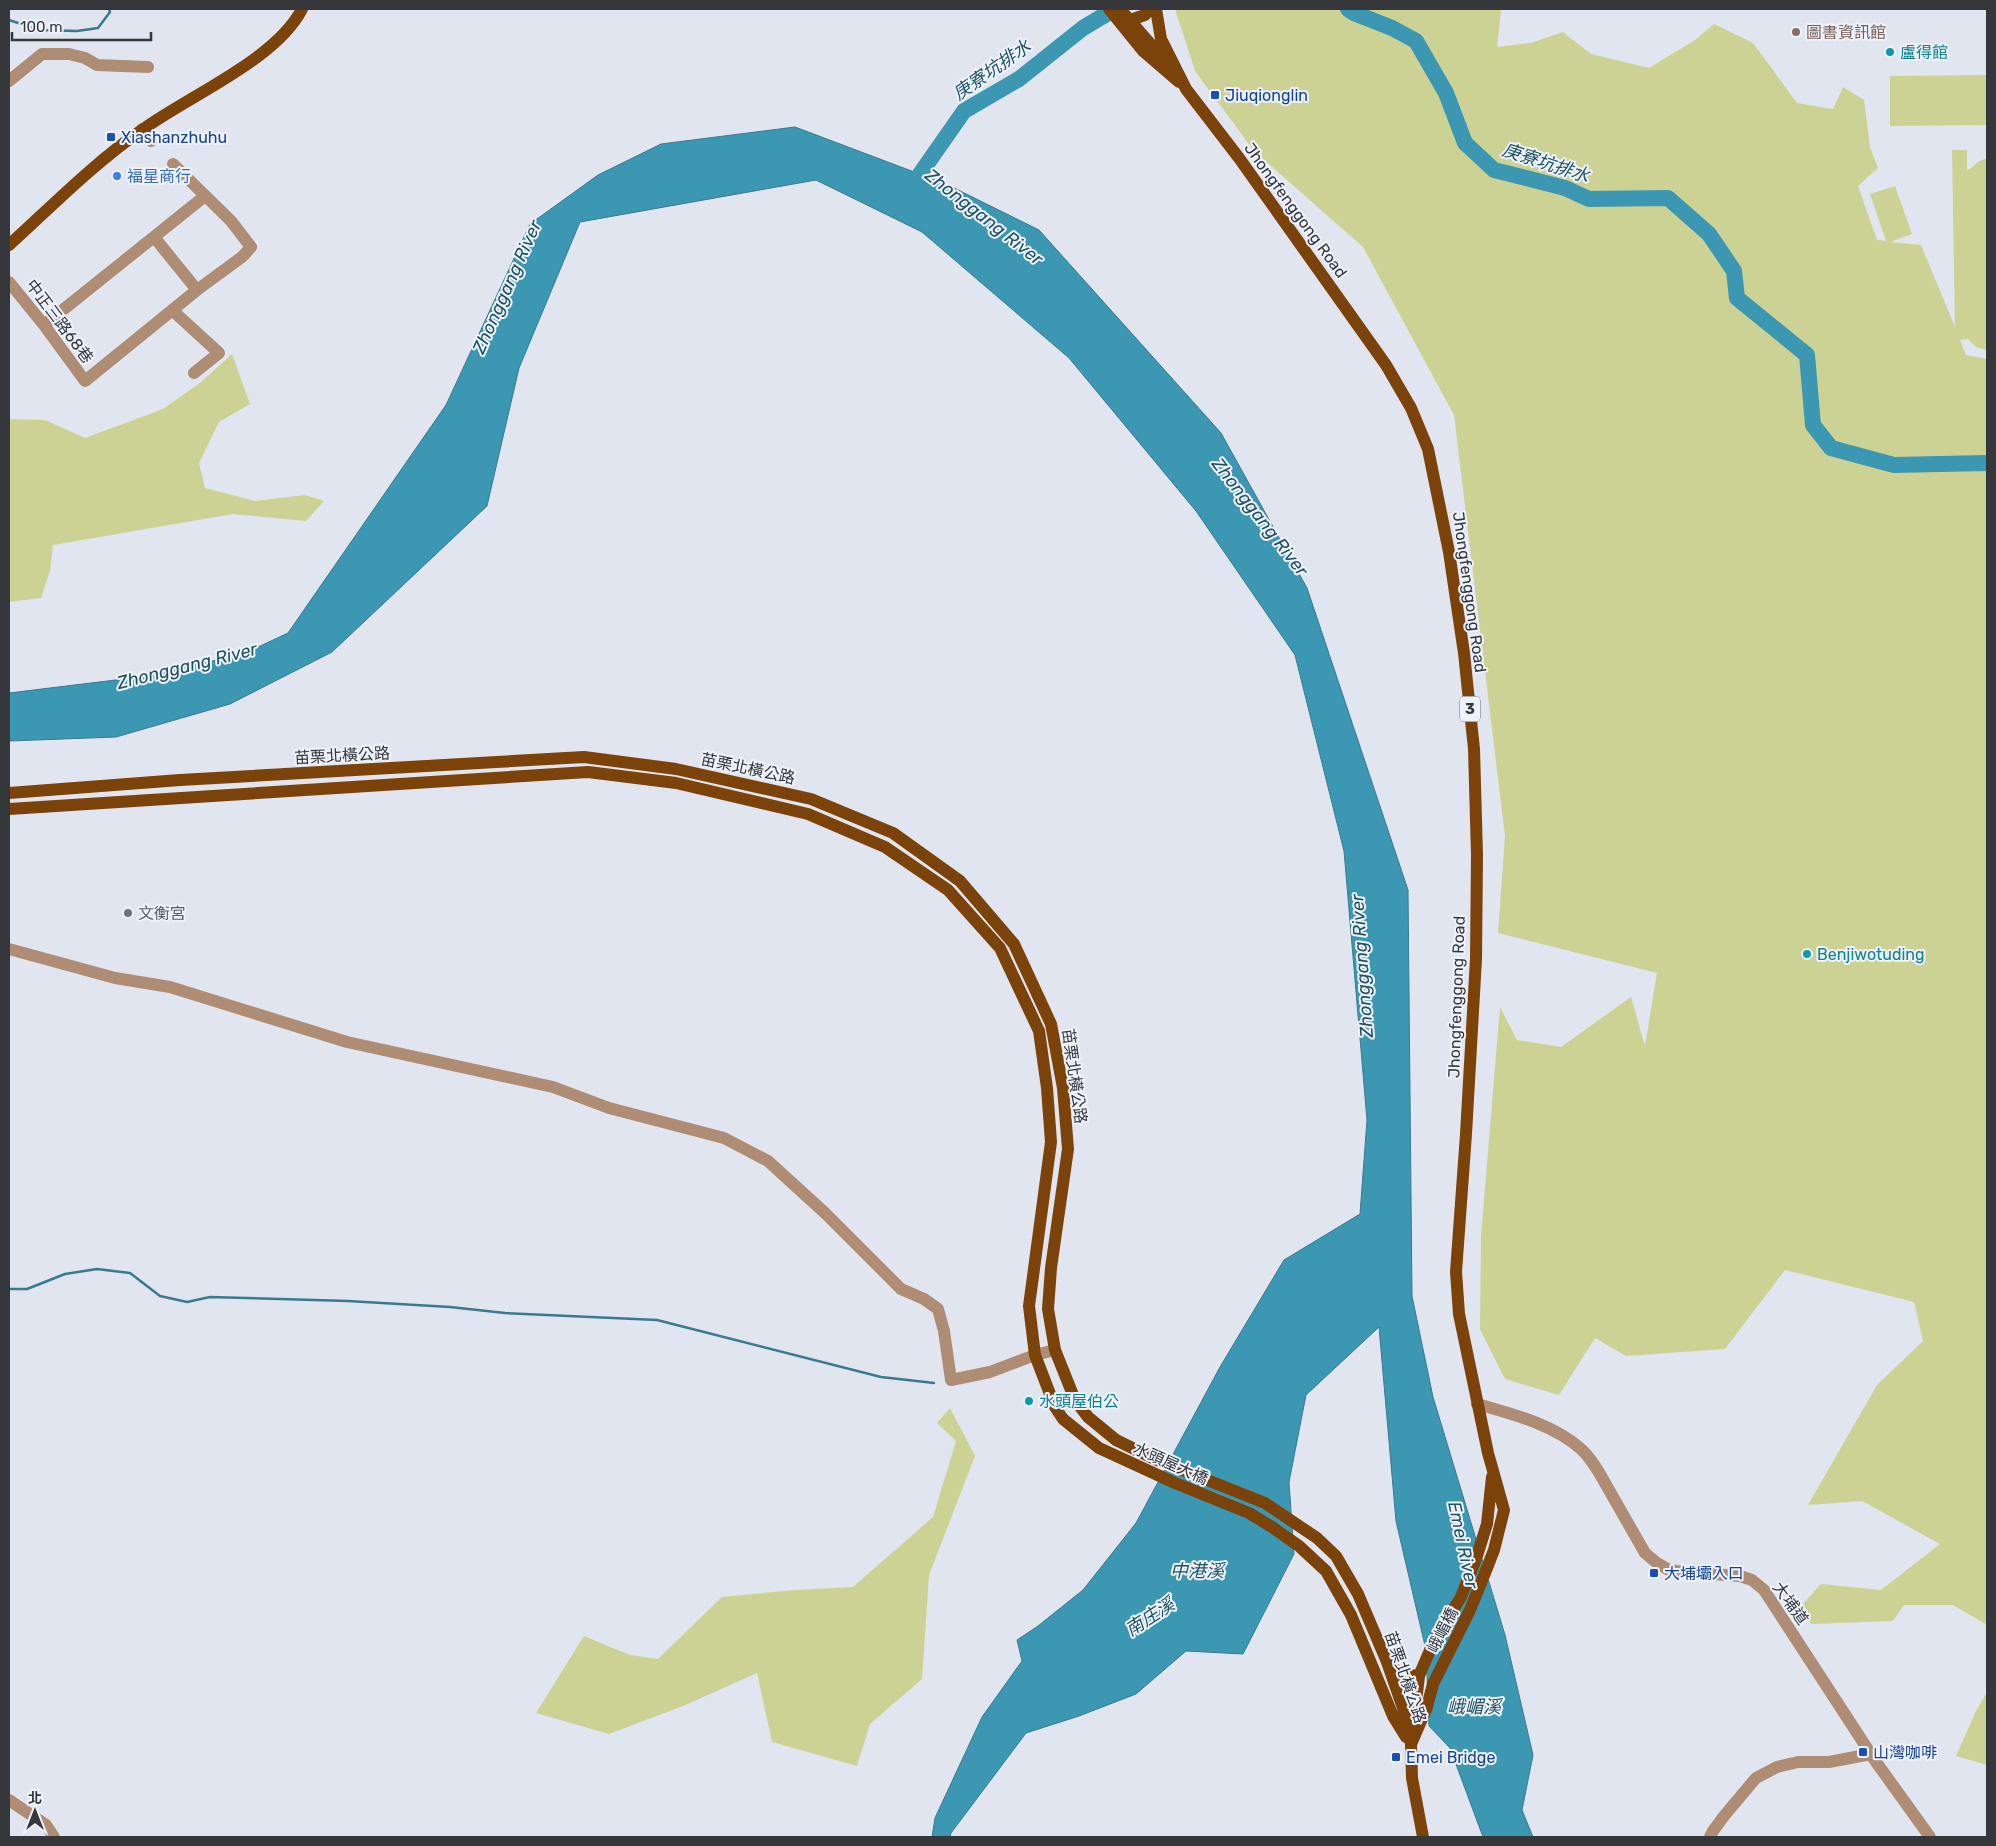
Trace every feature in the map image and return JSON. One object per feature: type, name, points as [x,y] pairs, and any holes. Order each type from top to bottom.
[{"type":"main road","points":[[9,245],[107,156],[142,129],[267,51],[285,32],[302,9]]},
{"type":"main road","points":[[1108,9],[1123,15],[1145,15],[1150,9]]},
{"type":"main road","name":"Jhongfenggong Road","points":[[1156,9],[1161,39],[1186,89],[1239,158],[1386,365],[1411,408],[1428,448],[1450,560],[1464,653],[1474,749],[1477,855],[1476,959],[1456,1272],[1459,1314],[1488,1453],[1504,1510]]},
{"type":"main road","points":[[1123,15],[1179,77]]},
{"type":"main road","points":[[1123,15],[1143,51],[1186,89]]},
{"type":"main road","name":"苗栗北橫公路","points":[[9,793],[190,780],[584,757],[676,769],[811,798],[893,833],[960,881],[1014,944],[1051,1024],[1063,1088],[1068,1149],[1048,1309],[1055,1350]]},
{"type":"main road","name":"苗栗北橫公路","points":[[9,809],[588,772],[676,783],[808,814],[886,847],[948,890],[1000,948],[1039,1031],[1047,1088],[1051,1142],[1029,1306],[1035,1355]]},
{"type":"main road","name":"水頭屋大橋","points":[[1055,1350],[1075,1400],[1098,1427],[1116,1440],[1157,1460],[1265,1503],[1317,1538],[1336,1556]]},
{"type":"main road","name":"水頭屋大橋","points":[[1035,1355],[1055,1407],[1063,1418],[1086,1439],[1128,1462],[1264,1522],[1299,1546],[1326,1571]]},
{"type":"main road","name":"Jhongfenggong Road","points":[[1489,1505],[1493,1467]]},
{"type":"main road","name":"峨嵋橋","points":[[1419,1676],[1434,1643],[1464,1589],[1483,1539],[1489,1505]]},
{"type":"main road","name":"峨嵋橋","points":[[1411,1744],[1427,1707],[1434,1684],[1470,1610],[1485,1573],[1494,1550],[1504,1510]]},
{"type":"main road","name":"苗栗北橫公路","points":[[1336,1556],[1358,1594],[1387,1662],[1403,1708],[1411,1744]]},
{"type":"main road","name":"苗栗北橫公路","points":[[1326,1571],[1351,1615],[1393,1716],[1411,1744]]},
{"type":"main road","points":[[1387,1662],[1400,1674],[1419,1676]]},
{"type":"main road","name":"3","points":[[1419,1676],[1411,1744],[1412,1778],[1423,1837]]},
{"type":"street","points":[[9,81],[42,54],[69,54],[85,58],[97,64],[148,67]]},
{"type":"street","points":[[142,129],[151,141]]},
{"type":"street","points":[[173,164],[231,221],[251,247],[242,257],[172,310],[219,353],[194,373]]},
{"type":"street","points":[[44,325],[205,196]]},
{"type":"street","points":[[154,237],[197,290]]},
{"type":"street","name":"中正三路68巷","points":[[9,282],[44,325],[85,381],[172,310]]},
{"type":"street","points":[[9,949],[115,978],[170,987],[347,1042],[553,1087],[609,1108],[724,1138],[768,1161],[825,1213],[901,1289],[924,1299],[938,1309],[944,1331],[950,1380],[990,1372],[1035,1355],[1055,1350]]},
{"type":"street","name":"大埔道","points":[[1477,1404],[1517,1415],[1550,1430],[1582,1450],[1597,1468],[1645,1553],[1657,1563],[1669,1570],[1740,1576],[1752,1580],[1764,1590],[1871,1754],[1930,1837]]},
{"type":"street","points":[[1710,1837],[1724,1816],[1756,1778],[1777,1767],[1798,1762],[1829,1762],[1871,1754]]},
{"type":"street","points":[[9,1800],[46,1825],[54,1837]]},
{"type":"green space","points":[[1175,9],[1499,9],[1501,11],[1497,47],[1531,43],[1563,32],[1591,54],[1649,68],[1695,40],[1714,24],[1753,43],[1797,103],[1833,109],[1843,87],[1864,100],[1870,147],[1878,168],[1858,186],[1877,240],[1886,241],[1870,194],[1895,186],[1912,234],[1890,242],[1921,245],[1955,327],[1952,150],[1967,150],[1967,171],[1978,162],[1987,158],[1987,350],[1976,347],[1968,339],[1960,340],[1966,355],[1987,359],[1987,1625],[1953,1605],[1904,1605],[1893,1621],[1811,1624],[1803,1604],[1821,1584],[1881,1590],[1940,1544],[1862,1501],[1808,1505],[1877,1385],[1923,1341],[1914,1302],[1785,1270],[1725,1349],[1626,1356],[1595,1338],[1559,1395],[1505,1379],[1480,1329],[1481,1236],[1500,1007],[1517,1040],[1561,1047],[1631,997],[1645,1046],[1657,973],[1498,933],[1505,836],[1454,415],[1363,247],[1254,151],[1195,71]]},
{"type":"green space","points":[[1987,75],[1987,125],[1890,126],[1890,76]]},
{"type":"green space","points":[[232,354],[250,404],[219,422],[199,463],[205,488],[255,501],[305,495],[324,501],[306,521],[233,514],[53,545],[50,571],[41,598],[9,602],[9,419],[45,420],[85,438],[163,409],[200,383]]},
{"type":"green space","points":[[950,1408],[975,1456],[929,1575],[922,1679],[870,1724],[857,1766],[772,1742],[757,1673],[683,1706],[609,1734],[536,1713],[584,1636],[630,1655],[658,1659],[722,1597],[853,1587],[933,1517],[956,1441],[937,1423]]},
{"type":"green space","points":[[1987,1692],[1987,1765],[1956,1756],[1975,1713]]},
{"type":"water","name":"中港溪","points":[[795,127],[946,184],[1039,230],[1221,433],[1307,588],[1408,890],[1412,1296],[1433,1397],[1505,1635],[1533,1755],[1522,1810],[1533,1837],[1483,1837],[1450,1748],[1429,1726],[1426,1650],[1396,1521],[1379,1327],[1306,1395],[1289,1482],[1294,1554],[1243,1654],[1186,1651],[1136,1694],[1079,1716],[1026,1733],[951,1833],[950,1837],[932,1837],[935,1818],[982,1717],[1022,1661],[1017,1640],[1038,1626],[1083,1590],[1136,1523],[1220,1367],[1284,1260],[1360,1214],[1367,1120],[1344,851],[1295,655],[1196,511],[1069,358],[922,232],[816,180],[580,222],[519,368],[487,506],[332,652],[230,704],[116,737],[9,741],[9,693],[132,678],[241,655],[288,633],[446,405],[530,224],[598,175],[661,144]]},
{"type":"waterway","points":[[9,20],[39,30],[77,31],[98,28],[110,12],[109,9]]},
{"type":"waterway","name":"庚寮坑排水","points":[[913,184],[964,111],[1019,79],[1083,28],[1115,9]]},
{"type":"waterway","name":"庚寮坑排水","points":[[1348,9],[1392,28],[1416,41],[1446,93],[1465,143],[1494,170],[1565,188],[1589,199],[1668,198],[1709,234],[1734,271],[1737,298],[1807,355],[1813,425],[1831,448],[1894,465],[1987,463]]},
{"type":"waterway","points":[[9,1289],[27,1289],[65,1274],[97,1269],[130,1273],[160,1296],[187,1302],[210,1297],[348,1301],[450,1307],[505,1313],[657,1320],[881,1377],[934,1383]]},
{"type":"place","name":"圖書資訊館","points":[[1796,32]]},
{"type":"place","name":"盧得館","points":[[1890,52]]},
{"type":"place","name":"Jiuqionglin","points":[[1215,95]]},
{"type":"place","name":"Xiashanzhuhu","points":[[111,137]]},
{"type":"place","name":"福星商行","points":[[117,176]]},
{"type":"place","name":"文衡宮","points":[[128,913]]},
{"type":"place","name":"Benjiwotuding","points":[[1807,954]]},
{"type":"place","name":"水頭屋伯公","points":[[1029,1401]]},
{"type":"place","name":"大埔壩入口","points":[[1654,1573]]},
{"type":"place","name":"山灣咖啡","points":[[1863,1752]]},
{"type":"place","name":"Emei Bridge","points":[[1396,1757]]},
{"type":"water label","name":"Zhonggang River","points":[[984,217]]},
{"type":"water label","name":"Zhonggang River","points":[[507,287]]},
{"type":"water label","name":"Zhonggang River","points":[[1260,517]]},
{"type":"water label","name":"Zhonggang River","points":[[187,666]]},
{"type":"water label","name":"Zhonggang River","points":[[1362,966]]},
{"type":"water label","name":"Emei River","points":[[1463,1545]]},
{"type":"water label","name":"南庄溪","points":[[1150,1617]]},
{"type":"water label","name":"峨嵋溪","points":[[1474,1707]]}]
